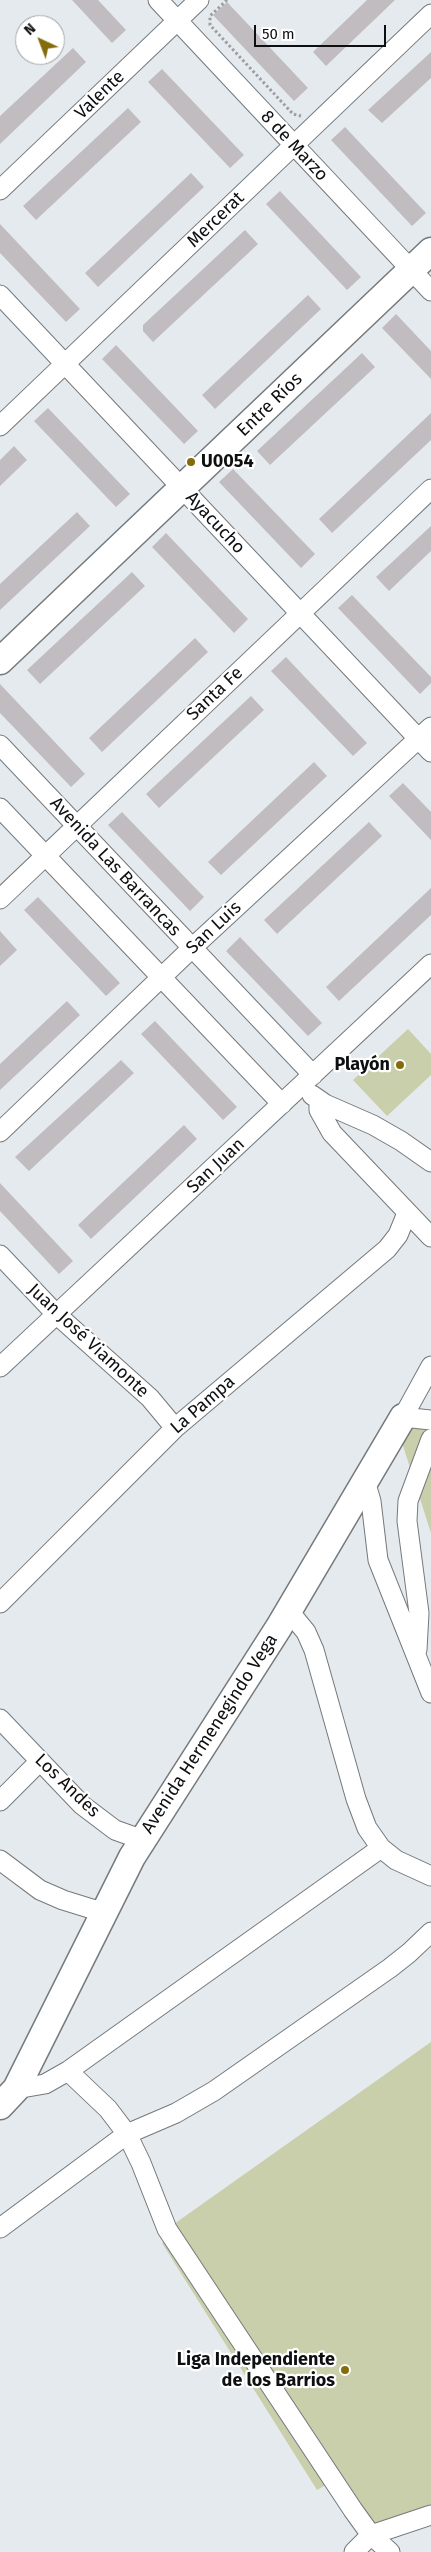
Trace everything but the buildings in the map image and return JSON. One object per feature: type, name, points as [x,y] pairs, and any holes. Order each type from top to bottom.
[{"type":"street","name":"8 de Marzo","points":[[158,0],[431,291]]},
{"type":"street","name":"Valente","points":[[0,190],[199,0]]},
{"type":"street","name":"Mercerat","points":[[0,426],[431,14]]},
{"type":"street","name":"Entre Ríos","points":[[0,661],[431,251]]},
{"type":"street","name":"Ayacucho","points":[[0,295],[300,613],[427,739]]},
{"type":"street","name":"Santa Fe","points":[[0,899],[431,489]]},
{"type":"street","name":"San Luis","points":[[0,1132],[192,948],[427,739]]},
{"type":"street","name":"Avenida Las Barrancas","points":[[0,745],[192,948],[307,1081],[318,1100],[380,1129],[431,1162]]},
{"type":"street","points":[[0,808],[282,1104]]},
{"type":"street","name":"San Juan","points":[[0,1367],[431,964]]},
{"type":"street","points":[[318,1100],[319,1110],[332,1133],[431,1237]]},
{"type":"street","name":"La Pampa","points":[[0,1603],[175,1428],[387,1249],[398,1235],[407,1213]]},
{"type":"street","name":"Juan José Viamonte","points":[[0,1255],[56,1314],[150,1398],[175,1428]]},
{"type":"street","name":"Avenida Hermenegindo Vega","points":[[8,2098],[143,1840],[288,1610],[431,1366]]},
{"type":"street","points":[[402,1417],[431,1420]]},
{"type":"street","points":[[416,1656],[419,1613],[407,1521],[408,1501],[431,1439]]},
{"type":"street","points":[[365,1481],[371,1500],[378,1560],[431,1692]]},
{"type":"street","points":[[288,1610],[306,1632],[314,1650],[356,1799],[367,1828],[381,1848],[396,1860],[431,1876]]},
{"type":"street","name":"Los Andes","points":[[0,1719],[82,1805],[115,1830],[143,1840]]},
{"type":"street","points":[[0,1801],[40,1761]]},
{"type":"street","points":[[8,2098],[45,2084],[68,2071],[381,1848]]},
{"type":"street","points":[[0,1860],[40,1890],[63,1900],[105,1913]]},
{"type":"street","points":[[0,2228],[127,2134],[176,2113],[214,2091],[429,1940]]},
{"type":"street","points":[[68,2071],[108,2109],[127,2134],[142,2163],[167,2229],[371,2535],[390,2552]]},
{"type":"street","points":[[354,2552],[371,2535],[431,2515]]},
{"type":"path","points":[[227,0],[210,16],[210,25],[293,114]]},
{"type":"green space","name":"Playón","points":[[408,1029],[431,1054],[431,1075],[387,1116],[353,1080]]},
{"type":"green space","points":[[431,1420],[431,1533],[397,1427]]},
{"type":"green space","name":"Liga Independiente de los Barrios","points":[[431,2042],[431,2515],[371,2535],[333,2481],[317,2490],[162,2243],[172,2237],[167,2229]]},
{"type":"place","name":"U0054","points":[[191,462]]},
{"type":"place","name":"Playón","points":[[400,1065]]},
{"type":"place","name":"Liga Independiente de los Barrios","points":[[345,2370]]}]
